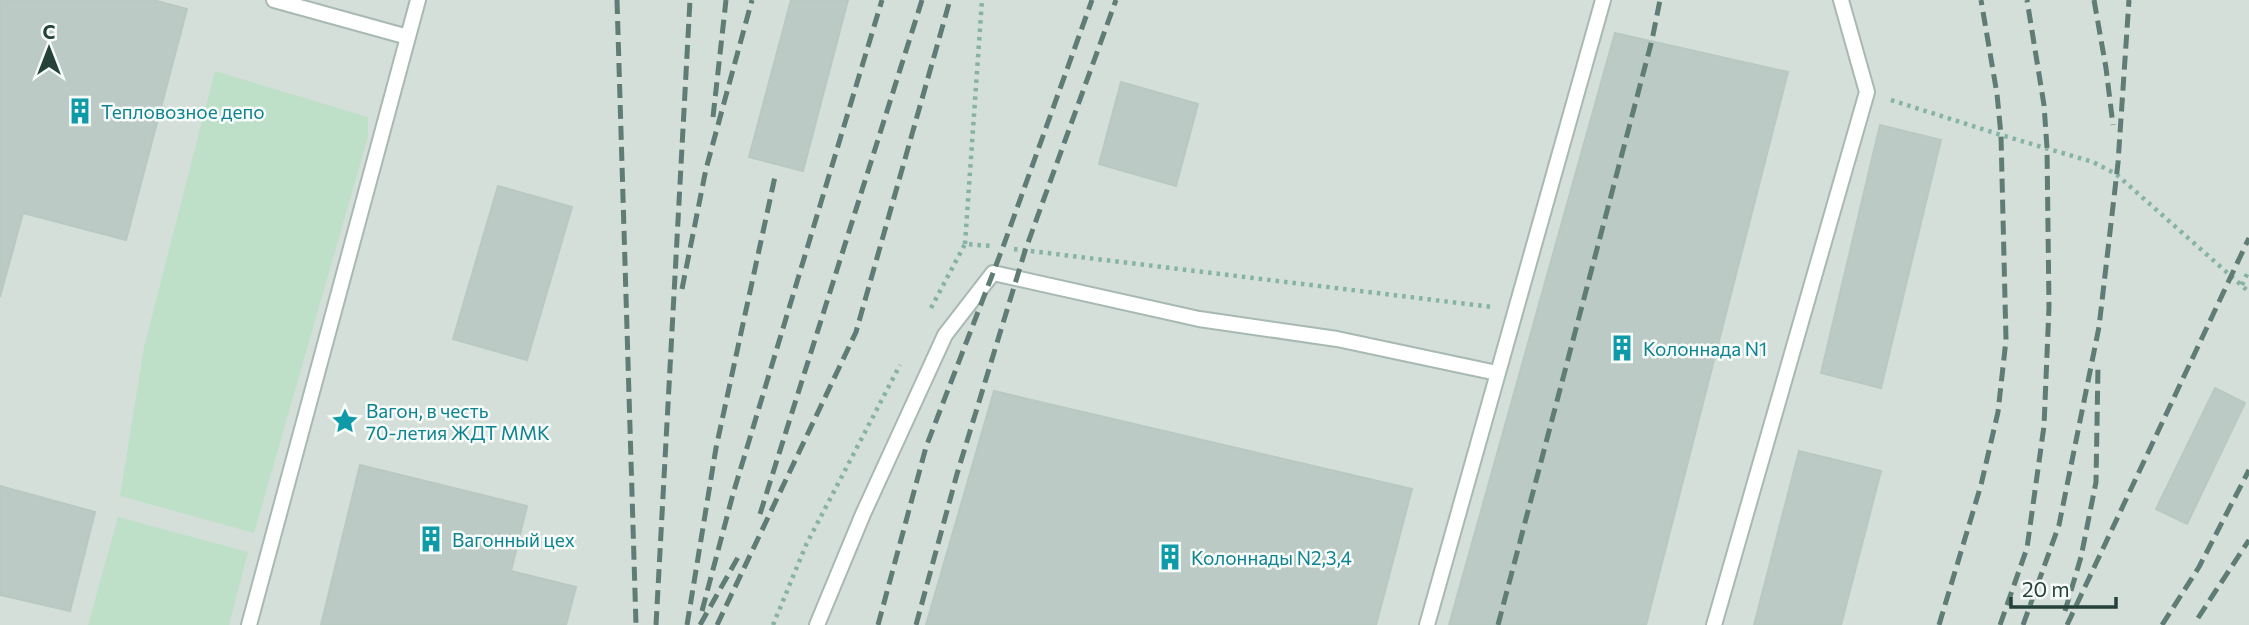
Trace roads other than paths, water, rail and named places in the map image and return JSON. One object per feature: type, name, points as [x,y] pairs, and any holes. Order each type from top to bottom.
[{"type":"lane","points":[[274,0],[408,37]]},
{"type":"lane","points":[[249,625],[418,0]]},
{"type":"lane","points":[[1427,625],[1603,0]]},
{"type":"lane","points":[[1714,625],[1867,92],[1841,0]]},
{"type":"lane","points":[[817,625],[863,514],[946,335],[993,273],[1199,319],[1336,339],[1497,373]]},
{"type":"railway","points":[[617,0],[636,625]]},
{"type":"railway","points":[[656,625],[690,0]]},
{"type":"railway","points":[[713,117],[726,0]]},
{"type":"railway","points":[[682,289],[706,169],[752,0]]},
{"type":"railway","points":[[702,611],[733,494],[882,0]]},
{"type":"railway","points":[[760,514],[922,0]]},
{"type":"railway","points":[[717,625],[856,332],[950,0]]},
{"type":"railway","points":[[878,625],[926,447],[1003,247],[1092,0]]},
{"type":"railway","points":[[916,625],[957,474],[1025,251],[1116,0]]},
{"type":"railway","points":[[1498,625],[1652,40],[1660,0]]},
{"type":"railway","points":[[1939,625],[1981,485],[1998,412],[2006,340],[2001,135],[1981,0]]},
{"type":"railway","points":[[2000,625],[2027,548],[2044,426],[2049,307],[2047,148],[2044,105],[2027,0]]},
{"type":"railway","points":[[2094,0],[2113,125]]},
{"type":"railway","points":[[2023,625],[2059,525],[2099,327],[2118,163],[2129,0]]},
{"type":"railway","points":[[687,625],[716,448],[776,172]]},
{"type":"railway","points":[[2067,625],[2249,238]]},
{"type":"railway","points":[[2065,611],[2081,557],[2096,482],[2098,366]]},
{"type":"railway","points":[[2162,625],[2199,567],[2249,470]]},
{"type":"railway","points":[[2198,618],[2249,540]]},
{"type":"railway","points":[[700,625],[741,552]]},
{"type":"place","name":"Тепловозное депо","points":[[80,111]]},
{"type":"place","name":"Колоннада N1","points":[[1622,348]]},
{"type":"place","name":"Вагон, в честь 70-летия ЖДТ ММК","points":[[345,421]]},
{"type":"place","name":"Вагонный цех","points":[[431,539]]},
{"type":"place","name":"Колоннады N2,3,4","points":[[1170,557]]}]
